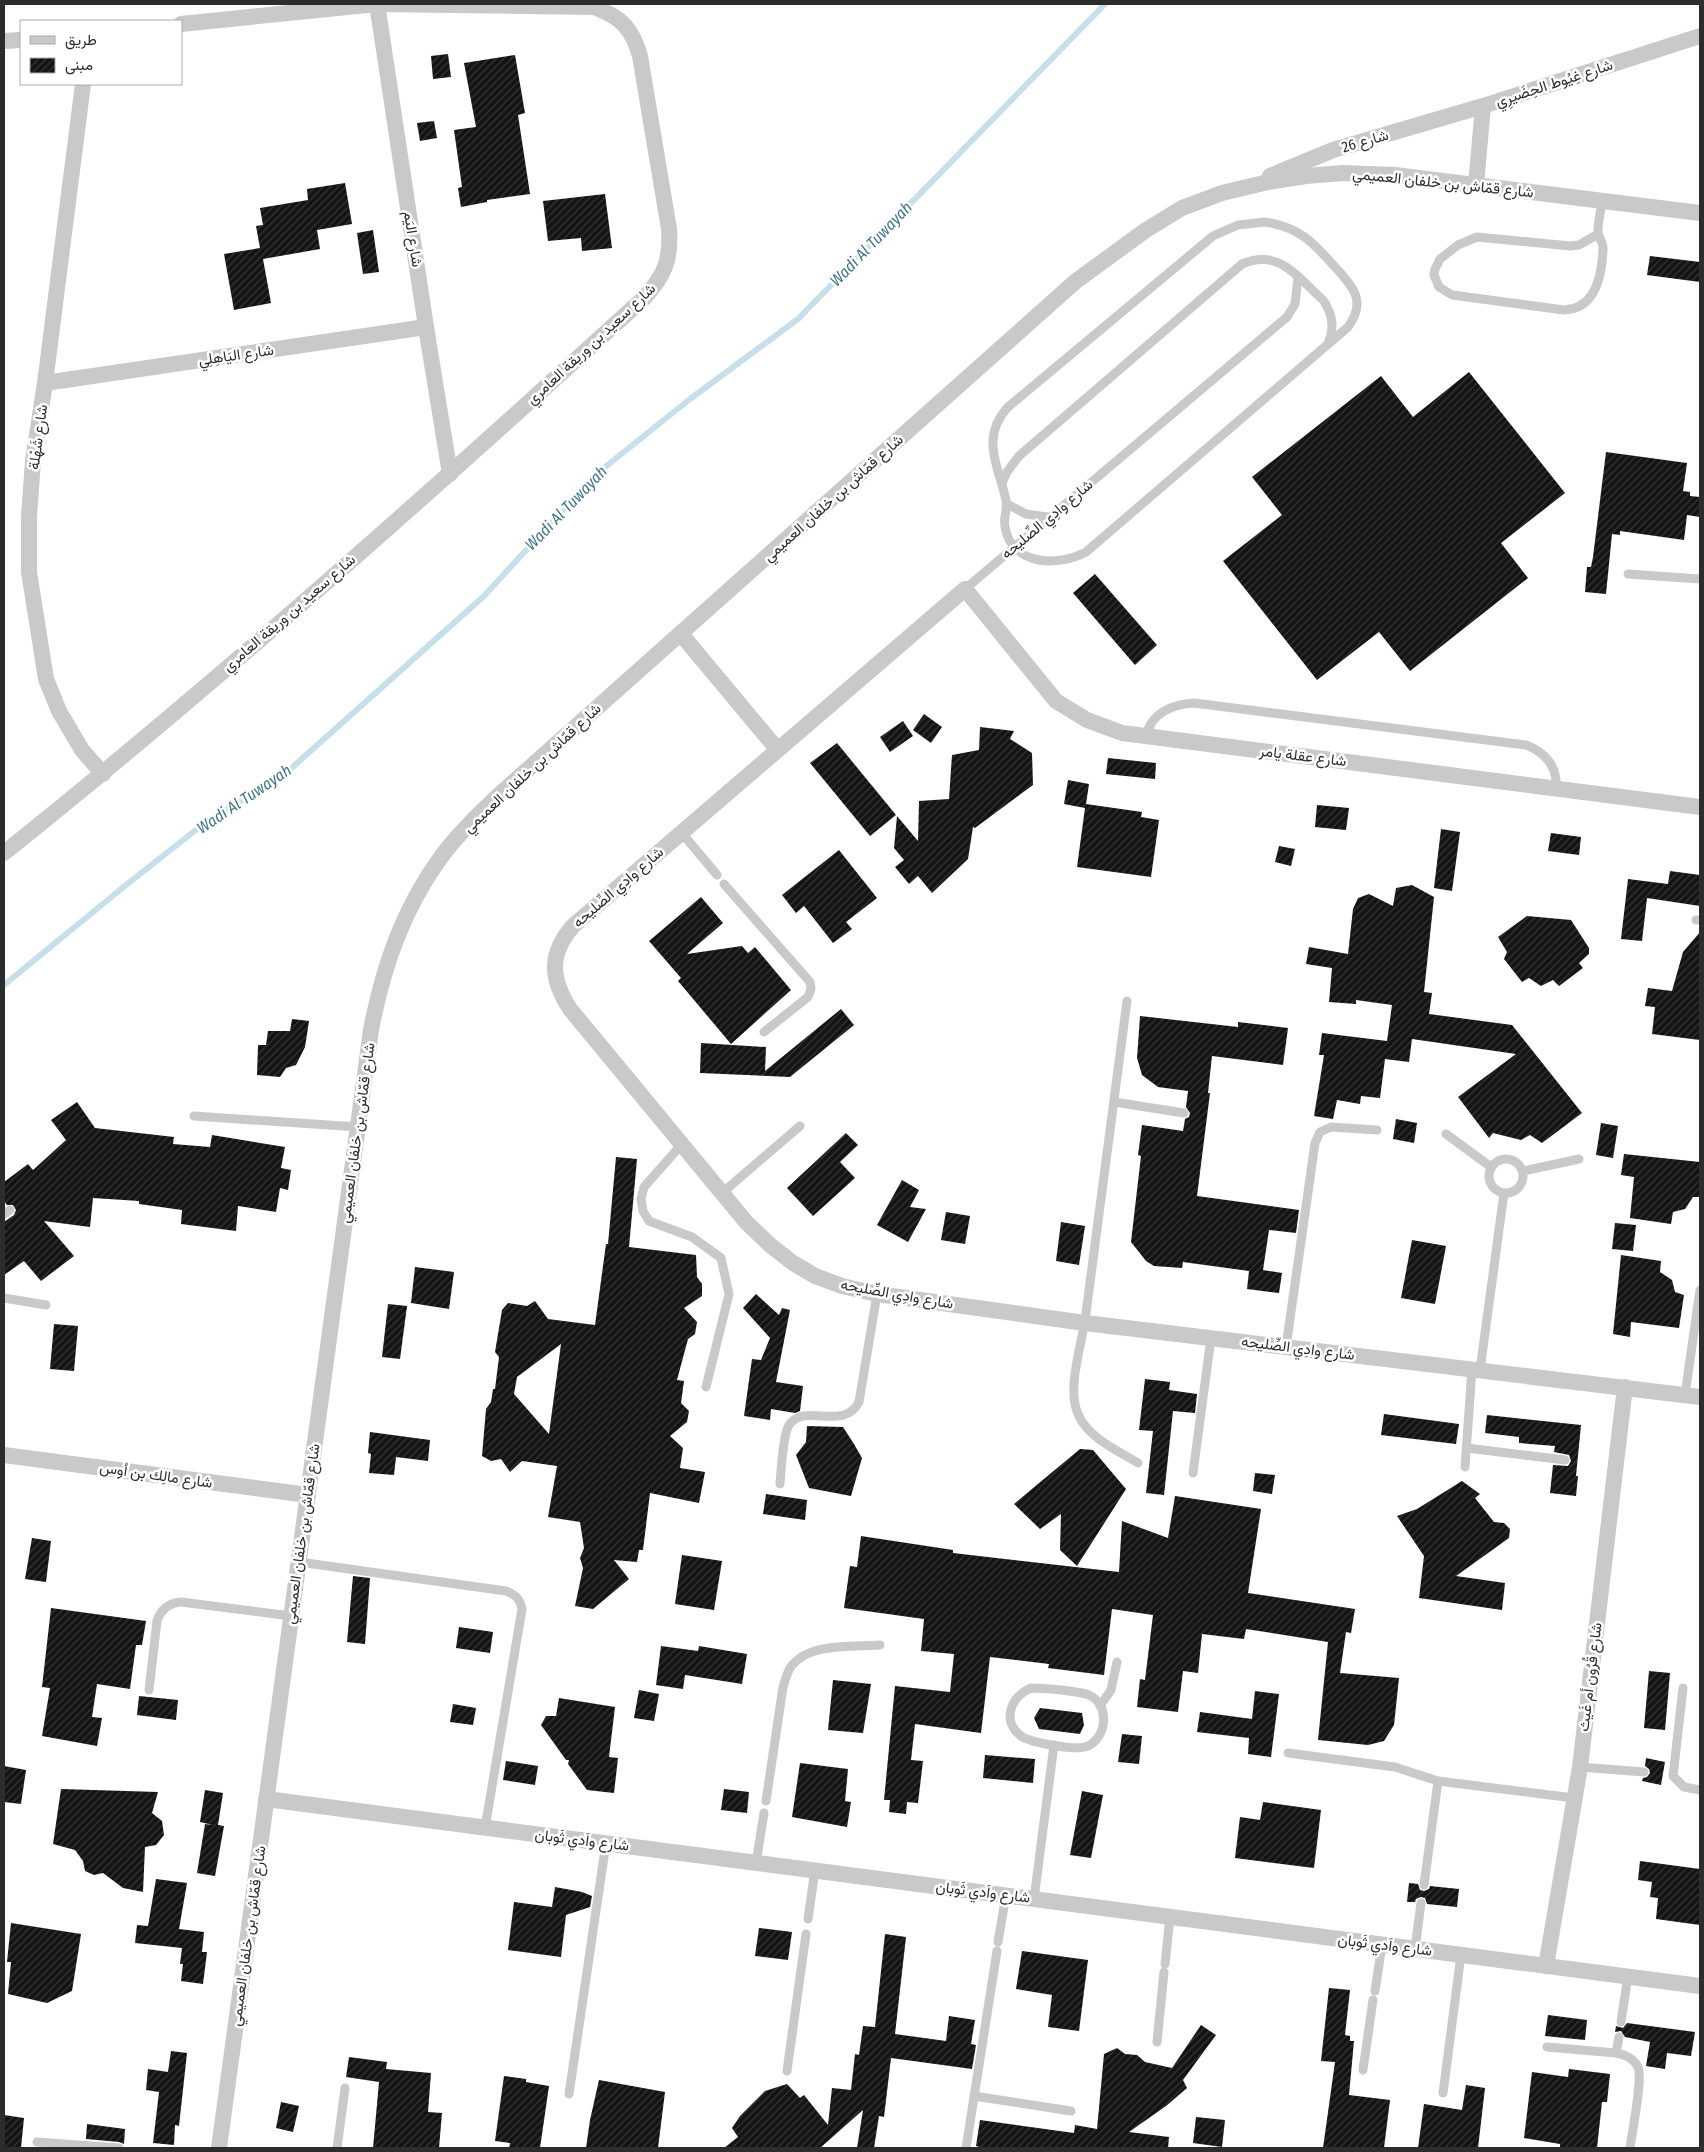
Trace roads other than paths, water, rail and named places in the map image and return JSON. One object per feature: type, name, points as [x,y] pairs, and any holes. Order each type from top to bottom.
[{"type":"street","name":"شارع سعيد بن وريقة العامري","points":[[4,853],[103,774],[450,474],[657,284],[666,267],[668,258],[670,248],[669,229],[640,56],[635,39],[625,24],[610,13],[594,7],[378,4],[182,24]]},
{"type":"street","name":"شارع اليَم","points":[[378,4],[450,474]]},
{"type":"street","name":"شارع غِيُوط الحِضَيرِي","points":[[1476,185],[1483,106],[1700,36]]},
{"type":"street","points":[[4,41],[20,40]]},
{"type":"street","name":"شارع شَهْلة","points":[[83,85],[45,383],[33,461],[29,517],[29,572],[46,678],[59,711],[82,750],[103,774]]},
{"type":"street","name":"شارع 26","points":[[1250,186],[1278,172],[1333,150],[1483,106]]},
{"type":"street","name":"شارع قمّاش بن خلفان العميمي","points":[[219,2148],[371,1030],[378,993],[392,947],[420,887],[442,856],[461,833],[498,795],[1076,281],[1105,258],[1182,208],[1222,193],[1250,186],[1306,176],[1343,173],[1395,175],[1700,213]]},
{"type":"street","name":"شارع اليَاهِلِي","points":[[45,383],[426,327]]},
{"type":"street","name":"شارع عقلة يامر","points":[[965,589],[1056,701],[1071,712],[1122,733],[1700,807]]},
{"type":"street","name":"شارع وادِي الصِّليحه","points":[[965,589],[573,926],[564,937],[558,949],[555,966],[556,982],[561,995],[570,1008],[752,1228],[793,1263],[815,1276],[842,1286],[877,1294],[1085,1323],[1693,1396]]},
{"type":"street","points":[[681,634],[777,749]]},
{"type":"street","name":"شارع قُرُون أم غَيث","points":[[1546,1966],[1580,1767],[1625,1387]]},
{"type":"street","name":"شارع مالِك بن أوس","points":[[4,1454],[308,1495]]},
{"type":"street","name":"شارع واَدي ثَوبان","points":[[266,1799],[1700,1986]]},
{"type":"lane","points":[[1598,234],[1571,246],[1485,237],[1470,239],[1458,245],[1440,260],[1435,269],[1436,281],[1445,292],[1461,297],[1572,310],[1587,302],[1596,288],[1604,248],[1598,234],[1602,201]]},
{"type":"lane","points":[[1252,222],[1278,224],[1290,228],[1312,241],[1349,282],[1357,297],[1356,312],[1348,327],[1326,346],[1086,552],[1066,560],[1044,561],[1023,554],[1014,547],[1005,527],[1007,504],[992,446],[995,423],[1008,407],[1206,243],[1225,230],[1252,222]]},
{"type":"lane","points":[[1002,483],[1007,472],[1019,456],[1242,264],[1256,258],[1270,258],[1283,264],[1323,300],[1328,307],[1332,322],[1332,331],[1326,346]]},
{"type":"lane","name":"شارع وادِي الصِّليحه","points":[[965,589],[1287,317],[1295,304],[1298,278]]},
{"type":"lane","points":[[1007,504],[1026,514],[1048,517]]},
{"type":"lane","points":[[1628,574],[1700,579]]},
{"type":"lane","points":[[1146,736],[1148,729],[1158,716],[1169,708],[1182,704],[1194,704],[1516,744],[1535,749],[1544,755],[1555,772],[1557,779],[1556,788]]},
{"type":"lane","points":[[681,832],[716,875]]},
{"type":"lane","points":[[724,884],[810,982],[811,989],[808,997],[764,1032]]},
{"type":"lane","points":[[1127,1001],[1085,1323],[1074,1381],[1073,1399],[1078,1414],[1086,1426],[1099,1439],[1138,1463]]},
{"type":"lane","points":[[1114,1102],[1184,1113]]},
{"type":"lane","points":[[194,1116],[358,1127]]},
{"type":"lane","points":[[722,1193],[800,1126]]},
{"type":"lane","points":[[1286,1347],[1314,1143],[1320,1132],[1331,1127],[1377,1130]]},
{"type":"lane","points":[[1446,1134],[1491,1167]]},
{"type":"lane","points":[[682,1144],[644,1187],[641,1199],[643,1211],[649,1221],[692,1237],[721,1258],[728,1294],[706,1387]]},
{"type":"lane","points":[[1509,1159],[1515,1161],[1523,1171],[1522,1185],[1511,1193],[1504,1193],[1492,1186],[1489,1180],[1491,1167],[1496,1162],[1509,1159]]},
{"type":"lane","points":[[1523,1171],[1579,1159]]},
{"type":"lane","points":[[1465,1467],[1476,1369],[1504,1193]]},
{"type":"lane","points":[[1693,1396],[1700,1290]]},
{"type":"lane","points":[[780,1484],[786,1432],[793,1420],[806,1416],[848,1415],[855,1410],[859,1402],[877,1294]]},
{"type":"lane","points":[[4,1298],[46,1304]]},
{"type":"lane","points":[[1193,1473],[1211,1338]]},
{"type":"lane","points":[[1467,1448],[1565,1460]]},
{"type":"lane","points":[[299,1562],[506,1591],[514,1594],[520,1600],[522,1609],[485,1828]]},
{"type":"lane","points":[[150,1690],[157,1621],[159,1615],[168,1606],[181,1602],[291,1616]]},
{"type":"lane","points":[[766,1801],[783,1687],[790,1669],[800,1658],[817,1650],[880,1645]]},
{"type":"lane","points":[[1100,1706],[1111,1690],[1117,1662]]},
{"type":"lane","points":[[1031,1688],[1089,1695],[1100,1706],[1104,1722],[1102,1731],[1092,1743],[1084,1747],[1029,1741],[1016,1732],[1012,1726],[1010,1710],[1018,1696],[1031,1688]]},
{"type":"lane","points":[[1673,1776],[1683,1688]]},
{"type":"lane","points":[[1034,1899],[1054,1745]]},
{"type":"lane","points":[[1288,1753],[1395,1767],[1438,1781],[1574,1798]]},
{"type":"lane","points":[[1580,1767],[1644,1772]]},
{"type":"lane","points":[[1663,1774],[1673,1776],[1684,1787],[1700,1790]]},
{"type":"lane","points":[[1424,1885],[1438,1781]]},
{"type":"lane","points":[[756,1863],[764,1812]]},
{"type":"lane","points":[[569,2094],[606,1843]]},
{"type":"lane","points":[[808,1919],[814,1870]]},
{"type":"lane","points":[[966,2148],[1006,1895]]},
{"type":"lane","points":[[1415,1949],[1421,1903]]},
{"type":"lane","points":[[1157,2042],[1170,1917]]},
{"type":"lane","points":[[787,2070],[806,1934]]},
{"type":"lane","points":[[1362,2070],[1382,1945]]},
{"type":"lane","points":[[1443,2093],[1462,1955]]},
{"type":"lane","points":[[1621,2022],[1628,1976]]},
{"type":"lane","points":[[1616,2052],[1619,2037]]},
{"type":"lane","points":[[1547,2047],[1616,2052],[1626,2055],[1634,2061],[1640,2076],[1630,2148]]},
{"type":"lane","points":[[338,2148],[345,2088]]},
{"type":"lane","points":[[974,2096],[1071,2111]]},
{"type":"lane","points":[[37,2142],[119,2148]]},
{"type":"waterway","name":"Wadi Al Tuwayah","points":[[4,985],[206,822],[286,773],[484,596],[594,476],[690,399],[798,319],[1105,4]]}]
